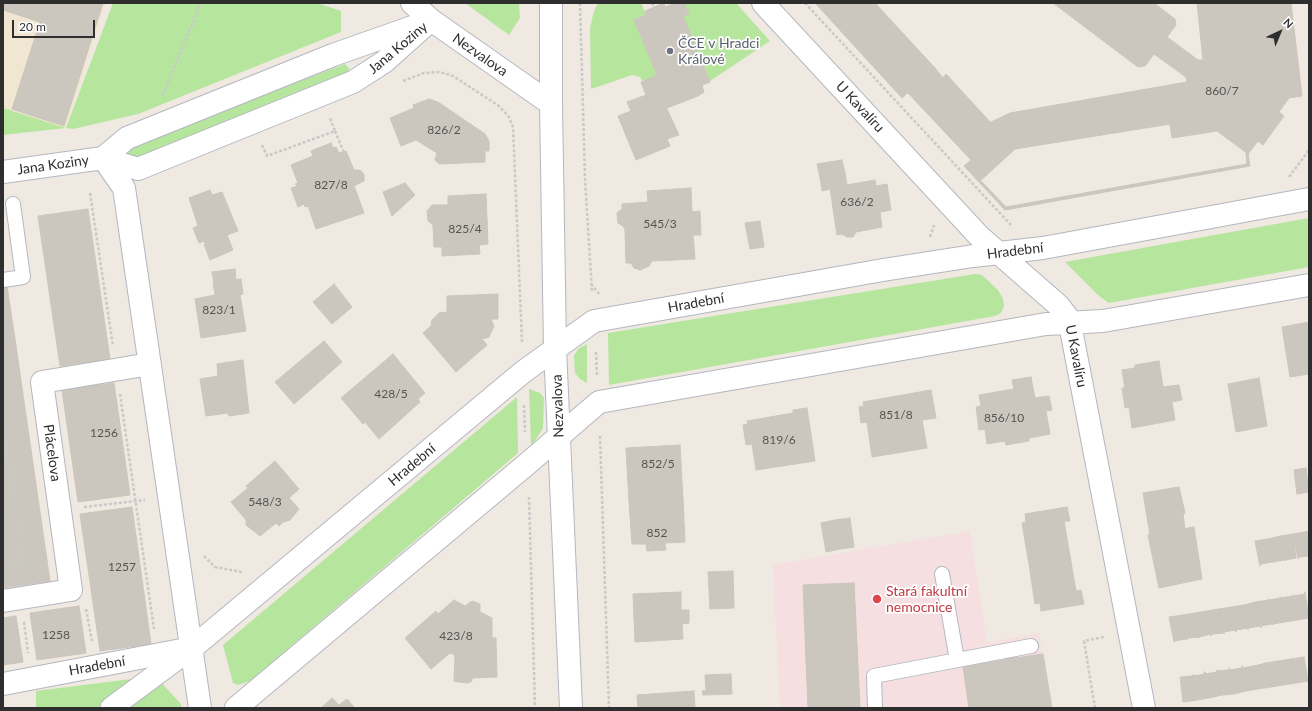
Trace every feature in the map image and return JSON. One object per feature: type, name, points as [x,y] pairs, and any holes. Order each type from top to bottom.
[{"type":"street","name":"Nezvalova","points":[[412,3],[430,20],[551,104]]},
{"type":"street","name":"Nezvalova","points":[[551,3],[555,348],[571,708]]},
{"type":"street","name":"U Kavalíru","points":[[763,3],[978,236],[1058,305],[1068,316],[1144,708]]},
{"type":"street","name":"Jana Koziny","points":[[103,158],[127,138],[148,129],[333,55],[430,20]]},
{"type":"street","name":"Jana Koziny","points":[[3,172],[103,158],[138,169],[353,82],[384,62],[430,20]]},
{"type":"street","points":[[103,158],[124,188],[200,708]]},
{"type":"street","name":"Hradební","points":[[111,708],[192,648],[517,377],[594,321],[883,270],[974,256],[1043,248],[1309,199]]},
{"type":"street","points":[[236,708],[599,402],[1038,325],[1103,321],[1309,285]]},
{"type":"street","name":"Plácelova","points":[[3,601],[71,590],[42,382],[150,364]]},
{"type":"street","name":"Hradební","points":[[3,684],[192,648]]},
{"type":"lane","points":[[3,280],[23,277],[13,204]]},
{"type":"lane","points":[[942,574],[957,660]]},
{"type":"lane","points":[[875,708],[874,676],[1031,646]]},
{"type":"path","points":[[148,129],[201,3]]},
{"type":"path","points":[[652,3],[654,7]]},
{"type":"path","points":[[805,3],[1014,228]]},
{"type":"path","points":[[581,4],[585,179],[592,292]]},
{"type":"path","points":[[396,84],[424,73],[440,72],[453,76],[493,102],[510,117],[513,127],[522,344]]},
{"type":"path","points":[[328,115],[354,177]]},
{"type":"path","points":[[261,144],[267,156],[335,131]]},
{"type":"path","points":[[90,193],[158,655]]},
{"type":"path","points":[[929,239],[934,224],[932,218]]},
{"type":"path","points":[[591,284],[601,296],[607,298]]},
{"type":"path","points":[[596,349],[598,381]]},
{"type":"path","points":[[523,398],[525,434]]},
{"type":"path","points":[[3,425],[23,561],[3,564]]},
{"type":"path","points":[[600,430],[609,708]]},
{"type":"path","points":[[3,474],[10,473]]},
{"type":"path","points":[[529,490],[535,708]]},
{"type":"path","points":[[113,503],[135,500]]},
{"type":"path","points":[[200,551],[215,567],[240,572],[246,570]]},
{"type":"path","points":[[1095,708],[1084,640],[1107,636],[1106,631]]},
{"type":"shaded area","points":[[3,3],[106,3],[66,128],[3,108]]},
{"type":"shaded area","name":"Stará fakultní nemocnice","points":[[970,531],[987,643],[1039,633],[1051,708],[780,708],[773,565]]},
{"type":"green space","points":[[113,3],[317,3],[341,11],[341,32],[138,114],[73,129],[66,128]]},
{"type":"green space","points":[[465,3],[519,3],[520,18],[509,35]]},
{"type":"green space","points":[[598,3],[641,3],[646,15],[634,20],[657,75],[642,81],[640,77],[632,75],[591,89],[590,28],[594,11]]},
{"type":"green space","points":[[684,3],[736,3],[770,41],[710,81],[683,16],[689,14]]},
{"type":"green space","points":[[345,64],[349,68],[348,74],[136,160],[127,159],[124,152],[129,146]]},
{"type":"green space","points":[[3,108],[66,128],[3,135]]},
{"type":"green space","points":[[1309,218],[1309,267],[1109,303],[1098,295],[1065,262]]},
{"type":"green space","points":[[975,274],[982,275],[998,290],[1003,299],[1004,306],[1001,313],[995,316],[609,385],[608,333]]},
{"type":"green space","points":[[587,344],[587,383],[580,379],[575,373],[574,356],[578,349]]},
{"type":"green space","points":[[529,389],[540,393],[544,398],[543,428],[531,445]]},
{"type":"green space","points":[[517,397],[518,453],[250,681],[238,685],[233,683],[223,645]]},
{"type":"green space","points":[[155,676],[181,704],[181,708],[36,708],[36,691]]},
{"type":"building","points":[[3,3],[103,3],[64,126],[12,109],[40,22],[3,10]]},
{"type":"building","points":[[664,3],[665,7],[675,3],[684,3],[689,14],[683,16],[710,82],[702,85],[704,92],[698,96],[667,108],[662,98],[649,103],[641,82],[657,75],[634,20],[646,15],[645,11]]},
{"type":"building","points":[[815,3],[875,3],[935,68],[902,98]]},
{"type":"building","points":[[1053,3],[1154,3],[1175,19],[1176,25],[1167,37],[1198,60],[1203,60],[1197,3],[1236,3],[1239,31],[1253,29],[1259,75],[1289,98],[1279,112],[1284,116],[1263,145],[1258,141],[1248,154],[1217,131],[1172,138],[1170,124],[1015,149],[991,122],[1010,113],[1187,82],[1186,77],[1154,54],[1145,66],[1138,67]]},
{"type":"building","points":[[1236,3],[1291,3],[1302,96],[1289,98],[1259,75],[1253,29],[1239,31]]},
{"type":"building","points":[[935,68],[943,78],[946,74],[1015,149],[979,182],[964,166],[971,160],[908,93]]},
{"type":"building","points":[[646,95],[649,103],[662,98],[679,135],[667,139],[670,146],[636,160],[618,116],[631,111],[627,102]]},
{"type":"building","points":[[429,99],[438,102],[485,134],[489,141],[489,151],[485,151],[485,162],[439,164],[435,160],[437,153],[416,140],[401,146],[390,118],[414,108],[413,105]]},
{"type":"building","points":[[331,143],[333,148],[336,147],[339,153],[346,151],[354,170],[360,170],[364,174],[364,181],[354,186],[364,213],[316,229],[308,206],[305,207],[304,204],[298,207],[291,188],[297,186],[295,184],[298,183],[291,165],[313,156],[311,151]]},
{"type":"building","points":[[1246,153],[1248,154],[1250,166],[1005,210],[979,182],[981,181],[1006,207],[1247,164]]},
{"type":"building","points":[[842,160],[845,173],[820,178],[817,164]]},
{"type":"building","points":[[845,173],[847,185],[822,191],[820,178]]},
{"type":"building","points":[[875,180],[876,186],[887,184],[891,210],[880,212],[882,227],[856,232],[853,237],[847,237],[842,234],[837,235],[830,188]]},
{"type":"building","points":[[405,183],[415,195],[392,216],[383,192]]},
{"type":"building","points":[[691,188],[692,212],[700,211],[701,235],[693,235],[695,259],[652,261],[649,266],[640,270],[634,268],[631,263],[626,263],[625,231],[624,227],[618,223],[617,213],[622,209],[622,204],[648,202],[647,191]]},
{"type":"building","points":[[210,190],[212,195],[222,192],[238,231],[205,243],[204,241],[199,243],[193,228],[198,226],[189,198]]},
{"type":"building","points":[[486,194],[488,244],[479,245],[480,254],[442,256],[442,247],[434,247],[433,225],[428,221],[427,211],[432,205],[448,205],[448,196]]},
{"type":"building","points":[[88,209],[110,359],[60,366],[38,216]]},
{"type":"building","points":[[760,221],[764,247],[750,249],[745,223]]},
{"type":"building","points":[[227,235],[233,250],[210,260],[204,244]]},
{"type":"building","points":[[235,269],[236,279],[214,283],[212,272]]},
{"type":"building","points":[[241,279],[243,294],[240,295],[246,331],[201,338],[195,299],[215,295],[213,283]]},
{"type":"building","points":[[334,284],[352,307],[332,324],[313,302]]},
{"type":"building","points":[[3,286],[7,286],[16,346],[3,348]]},
{"type":"building","points":[[498,294],[498,319],[491,319],[494,326],[489,337],[482,339],[487,345],[456,372],[423,333],[431,326],[432,320],[439,313],[447,312],[447,296]]},
{"type":"building","points":[[1309,322],[1309,374],[1290,377],[1282,327]]},
{"type":"building","points":[[324,341],[342,362],[294,404],[275,382]]},
{"type":"building","points":[[16,346],[50,581],[3,588],[3,348]]},
{"type":"building","points":[[393,354],[425,393],[418,399],[420,402],[379,439],[365,422],[363,424],[341,398]]},
{"type":"building","points":[[243,360],[249,413],[229,416],[228,413],[206,416],[200,379],[218,376],[217,364]]},
{"type":"building","points":[[1159,361],[1163,387],[1179,385],[1182,400],[1172,402],[1175,420],[1132,428],[1129,407],[1125,408],[1122,388],[1125,388],[1122,370],[1135,368],[1135,365]]},
{"type":"building","points":[[1031,377],[1035,398],[1049,396],[1052,410],[1046,411],[1050,434],[1029,438],[1029,441],[1006,445],[1005,441],[987,444],[985,429],[979,430],[976,407],[981,406],[979,395],[1014,389],[1012,380]]},
{"type":"building","points":[[1259,378],[1267,426],[1236,432],[1228,384]]},
{"type":"building","points":[[114,383],[130,495],[78,502],[62,390]]},
{"type":"building","points":[[931,390],[936,418],[922,420],[927,448],[872,457],[867,422],[861,423],[859,407],[864,406],[863,402]]},
{"type":"building","points":[[807,408],[815,461],[756,470],[752,444],[746,445],[743,425],[748,424],[747,421],[793,413],[793,410]]},
{"type":"building","points":[[680,445],[683,499],[629,502],[626,448]]},
{"type":"building","points":[[275,461],[299,489],[289,498],[299,509],[290,520],[283,522],[279,526],[276,523],[260,536],[246,525],[246,520],[231,502],[248,488],[246,486]]},
{"type":"building","points":[[1306,468],[1309,492],[1297,494],[1294,470]]},
{"type":"building","points":[[1179,487],[1185,513],[1183,514],[1185,529],[1150,535],[1143,493]]},
{"type":"building","points":[[683,499],[685,542],[665,543],[666,550],[647,551],[646,544],[632,544],[629,502]]},
{"type":"building","points":[[132,507],[151,644],[100,651],[80,514]]},
{"type":"building","points":[[1067,507],[1070,521],[1064,521],[1070,556],[1029,564],[1022,523],[1026,522],[1025,514]]},
{"type":"building","points":[[850,518],[854,547],[840,549],[835,520]]},
{"type":"building","points":[[835,520],[840,549],[826,552],[821,523]]},
{"type":"building","points":[[1194,527],[1202,579],[1159,588],[1148,535]]},
{"type":"building","points":[[1309,531],[1309,555],[1305,532]]},
{"type":"building","points":[[1305,532],[1309,556],[1298,557],[1298,559],[1293,534]]},
{"type":"building","points":[[1293,534],[1296,558],[1285,561],[1281,536]]},
{"type":"building","points":[[1281,536],[1284,560],[1273,563],[1268,539]]},
{"type":"building","points":[[1268,539],[1272,562],[1261,564],[1260,566],[1255,541]]},
{"type":"building","points":[[1070,556],[1076,591],[1081,590],[1084,604],[1041,611],[1040,603],[1035,604],[1029,564]]},
{"type":"building","points":[[733,571],[734,608],[710,609],[708,572]]},
{"type":"building","points":[[854,583],[860,708],[808,708],[803,585]]},
{"type":"building","points":[[681,592],[681,610],[689,610],[689,623],[682,624],[683,639],[635,642],[633,594]]},
{"type":"building","points":[[1305,592],[1309,618],[1297,620],[1294,596],[1305,594]]},
{"type":"building","points":[[1293,595],[1297,620],[1285,622],[1281,598]]},
{"type":"building","points":[[1280,598],[1285,622],[1273,625],[1269,600]]},
{"type":"building","points":[[1269,599],[1272,624],[1261,626],[1261,628],[1256,602]]},
{"type":"building","points":[[454,600],[465,606],[472,601],[480,604],[480,612],[492,618],[492,638],[496,638],[497,677],[472,678],[472,681],[468,683],[454,681],[455,655],[450,653],[431,669],[405,638],[436,611],[438,614]]},
{"type":"building","points":[[1256,602],[1260,626],[1248,628],[1248,630],[1244,605]]},
{"type":"building","points":[[1244,605],[1248,628],[1236,630],[1236,632],[1232,607]]},
{"type":"building","points":[[79,606],[86,653],[37,660],[30,613]]},
{"type":"building","points":[[1232,607],[1235,630],[1224,632],[1224,634],[1219,609]]},
{"type":"building","points":[[1219,609],[1223,633],[1212,634],[1211,636],[1207,611]]},
{"type":"building","points":[[1207,611],[1211,634],[1199,638],[1195,613]]},
{"type":"building","points":[[1195,613],[1199,637],[1187,638],[1187,640],[1183,615]]},
{"type":"building","points":[[1183,615],[1186,639],[1174,642],[1169,617]]},
{"type":"building","points":[[16,616],[23,662],[3,665],[3,618]]},
{"type":"building","points":[[1043,654],[1052,708],[969,708],[963,667],[1004,660],[1009,656],[1016,658]]},
{"type":"building","points":[[1304,657],[1308,681],[1296,683],[1291,659]]},
{"type":"building","points":[[1291,659],[1296,683],[1283,685],[1279,661]]},
{"type":"building","points":[[1279,661],[1283,685],[1271,687],[1266,663]]},
{"type":"building","points":[[1266,663],[1271,687],[1258,689],[1254,666]]},
{"type":"building","points":[[1242,666],[1246,691],[1234,694],[1230,670],[1242,668]]},
{"type":"building","points":[[1254,666],[1258,689],[1246,691],[1242,668]]},
{"type":"building","points":[[1229,668],[1234,694],[1222,695],[1217,671],[1229,670]]},
{"type":"building","points":[[1217,670],[1222,695],[1209,698],[1205,674],[1217,672]]},
{"type":"building","points":[[731,674],[732,694],[703,695],[702,691],[706,691],[705,675]]},
{"type":"building","points":[[1204,674],[1209,698],[1197,700],[1193,676]]},
{"type":"building","points":[[1193,675],[1197,700],[1183,702],[1180,677]]},
{"type":"building","points":[[694,691],[695,708],[638,708],[637,695]]},
{"type":"building","points":[[332,698],[339,705],[347,699],[355,708],[321,708]]},
{"type":"place","name":"ČCE v Hradci Králové","points":[[670,51]]},
{"type":"place","name":"Stará fakultní nemocnice","points":[[877,599]]}]
